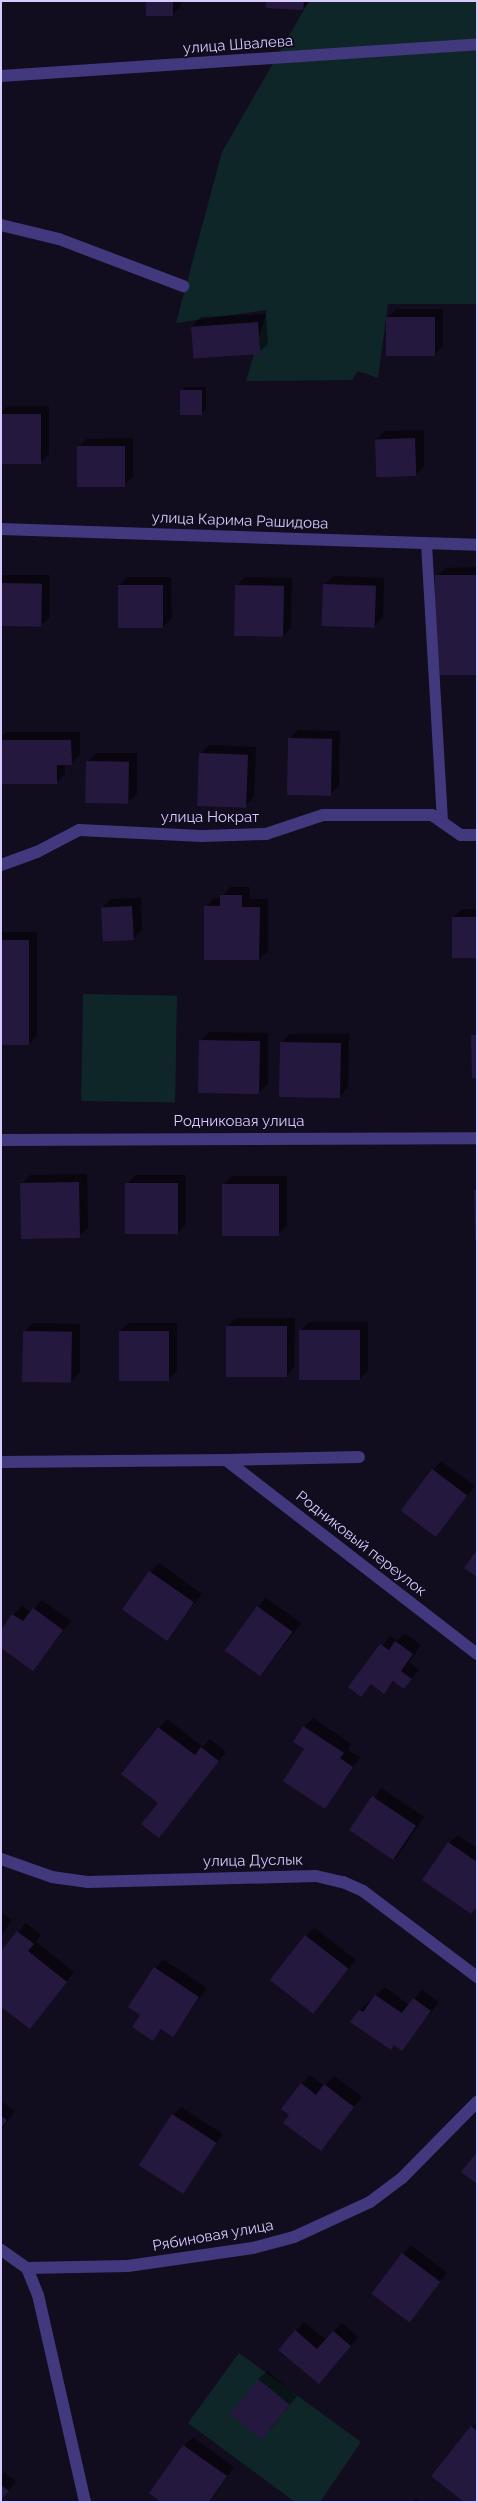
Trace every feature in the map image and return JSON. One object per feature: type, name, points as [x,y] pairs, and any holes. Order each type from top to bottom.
[{"type":"street","name":"улица Швалева","points":[[1,76],[477,44]]},
{"type":"street","points":[[1,225],[59,239],[183,286]]},
{"type":"street","name":"улица Карима Рашидова","points":[[1,529],[477,545]]},
{"type":"street","name":"улица Нократ","points":[[1,865],[37,852],[79,830],[202,836],[266,834],[323,815],[432,815],[460,835],[477,835]]},
{"type":"street","name":"Родниковая улица","points":[[1,1140],[477,1138]]},
{"type":"street","points":[[1,1462],[359,1457]]},
{"type":"street","name":"Родниковый переулок","points":[[226,1460],[477,1654]]},
{"type":"street","name":"улица Дуслык","points":[[1,1859],[52,1877],[87,1882],[316,1876],[343,1882],[363,1891],[477,1977]]},
{"type":"street","name":"Рябиновая улица","points":[[27,2268],[128,2266],[253,2248],[294,2237],[333,2221],[378,2196],[402,2178],[477,2102]]},
{"type":"street","points":[[1,2250],[27,2268],[38,2295],[85,2502]]},
{"type":"lane","points":[[426,543],[442,821]]},
{"type":"green space","points":[[309,1],[477,1],[477,304],[388,304],[378,378],[358,371],[352,380],[246,381],[267,310],[176,323],[222,152]]},
{"type":"green space","points":[[83,994],[177,996],[175,1103],[81,1101]]},
{"type":"green space","points":[[239,2353],[361,2442],[320,2502],[295,2502],[188,2423]]},
{"type":"building","points":[[146,1],[173,1],[173,16],[146,16]]},
{"type":"building","points":[[266,1],[304,1],[303,10],[266,8]]},
{"type":"building","points":[[386,317],[435,317],[435,356],[386,356]]},
{"type":"building","points":[[258,322],[260,354],[193,359],[191,327]]},
{"type":"building","points":[[180,390],[202,390],[202,415],[180,415]]},
{"type":"building","points":[[1,414],[41,414],[41,464],[1,464]]},
{"type":"building","points":[[415,438],[416,476],[376,477],[375,439]]},
{"type":"building","points":[[77,446],[125,446],[125,487],[77,487]]},
{"type":"building","points":[[435,575],[477,575],[477,675],[435,675]]},
{"type":"building","points":[[1,583],[42,584],[41,627],[1,626]]},
{"type":"building","points":[[323,584],[376,586],[375,628],[322,626]]},
{"type":"building","points":[[118,585],[163,585],[163,628],[118,628]]},
{"type":"building","points":[[235,585],[284,586],[283,637],[234,636]]},
{"type":"building","points":[[288,738],[332,739],[331,796],[287,795]]},
{"type":"building","points":[[1,740],[71,740],[72,765],[57,765],[57,784],[1,784]]},
{"type":"building","points":[[199,753],[248,755],[246,808],[197,806]]},
{"type":"building","points":[[86,761],[129,762],[128,804],[85,803]]},
{"type":"building","points":[[220,895],[242,895],[242,907],[260,907],[259,960],[204,960],[204,906],[220,906]]},
{"type":"building","points":[[132,906],[134,940],[103,942],[101,908]]},
{"type":"building","points":[[452,917],[477,917],[477,958],[452,958]]},
{"type":"building","points":[[1,940],[29,940],[29,1045],[1,1045]]},
{"type":"building","points":[[471,1035],[477,1035],[477,1078],[472,1078]]},
{"type":"building","points":[[199,1040],[260,1041],[259,1094],[198,1093]]},
{"type":"building","points":[[280,1042],[341,1043],[340,1098],[279,1097]]},
{"type":"building","points":[[79,1182],[80,1238],[21,1239],[20,1183]]},
{"type":"building","points":[[125,1183],[178,1183],[178,1234],[125,1234]]},
{"type":"building","points":[[222,1184],[279,1184],[279,1236],[222,1236]]},
{"type":"building","points":[[474,1190],[477,1190],[477,1240],[475,1240]]},
{"type":"building","points":[[226,1326],[287,1326],[287,1377],[226,1377]]},
{"type":"building","points":[[299,1330],[360,1330],[360,1380],[299,1380]]},
{"type":"building","points":[[23,1331],[72,1332],[71,1383],[22,1382]]},
{"type":"building","points":[[119,1331],[169,1331],[169,1381],[119,1381]]},
{"type":"building","points":[[432,1469],[467,1495],[436,1537],[401,1511]]},
{"type":"building","points":[[477,1550],[477,1577],[464,1568]]},
{"type":"building","points":[[149,1571],[194,1603],[167,1641],[122,1610]]},
{"type":"building","points":[[257,1606],[293,1632],[260,1676],[225,1650]]},
{"type":"building","points":[[33,1608],[63,1630],[33,1671],[1,1648],[1,1630],[12,1614],[23,1621]]},
{"type":"building","points":[[395,1641],[413,1654],[401,1671],[412,1679],[404,1689],[393,1681],[384,1694],[371,1684],[361,1697],[348,1687],[380,1644],[389,1650]]},
{"type":"building","points":[[303,1726],[344,1753],[340,1758],[353,1767],[325,1809],[283,1781],[304,1749],[293,1742]]},
{"type":"building","points":[[158,1727],[195,1755],[201,1747],[219,1761],[159,1838],[141,1824],[158,1803],[121,1774]]},
{"type":"building","points":[[372,1796],[416,1826],[393,1860],[349,1830]]},
{"type":"building","points":[[448,1842],[477,1862],[477,1906],[471,1914],[422,1880]]},
{"type":"building","points":[[17,1931],[34,1944],[28,1951],[67,1982],[30,2029],[1,2007],[1,1951]]},
{"type":"building","points":[[305,1935],[348,1969],[313,2014],[270,1980]]},
{"type":"building","points":[[154,1967],[199,1997],[173,2037],[161,2029],[153,2041],[132,2027],[140,2015],[128,2007]]},
{"type":"building","points":[[375,1995],[402,2013],[413,1998],[431,2011],[402,2051],[394,2045],[391,2050],[350,2022],[359,2010],[363,2012]]},
{"type":"building","points":[[301,2083],[316,2095],[324,2084],[354,2107],[321,2151],[283,2123],[289,2115],[281,2109]]},
{"type":"building","points":[[172,2114],[216,2143],[183,2194],[139,2165]]},
{"type":"building","points":[[1,2116],[7,2120],[1,2128]]},
{"type":"building","points":[[477,2152],[477,2184],[461,2172]]},
{"type":"building","points":[[402,2253],[440,2282],[410,2323],[371,2294]]},
{"type":"building","points":[[295,2330],[317,2349],[333,2331],[351,2346],[319,2384],[278,2350]]},
{"type":"building","points":[[258,2379],[290,2405],[262,2440],[230,2414]]},
{"type":"building","points":[[471,2426],[477,2431],[477,2502],[464,2502],[431,2476]]},
{"type":"building","points":[[183,2445],[227,2476],[209,2502],[161,2502],[149,2493]]},
{"type":"building","points":[[1,2485],[9,2491],[1,2500]]}]
